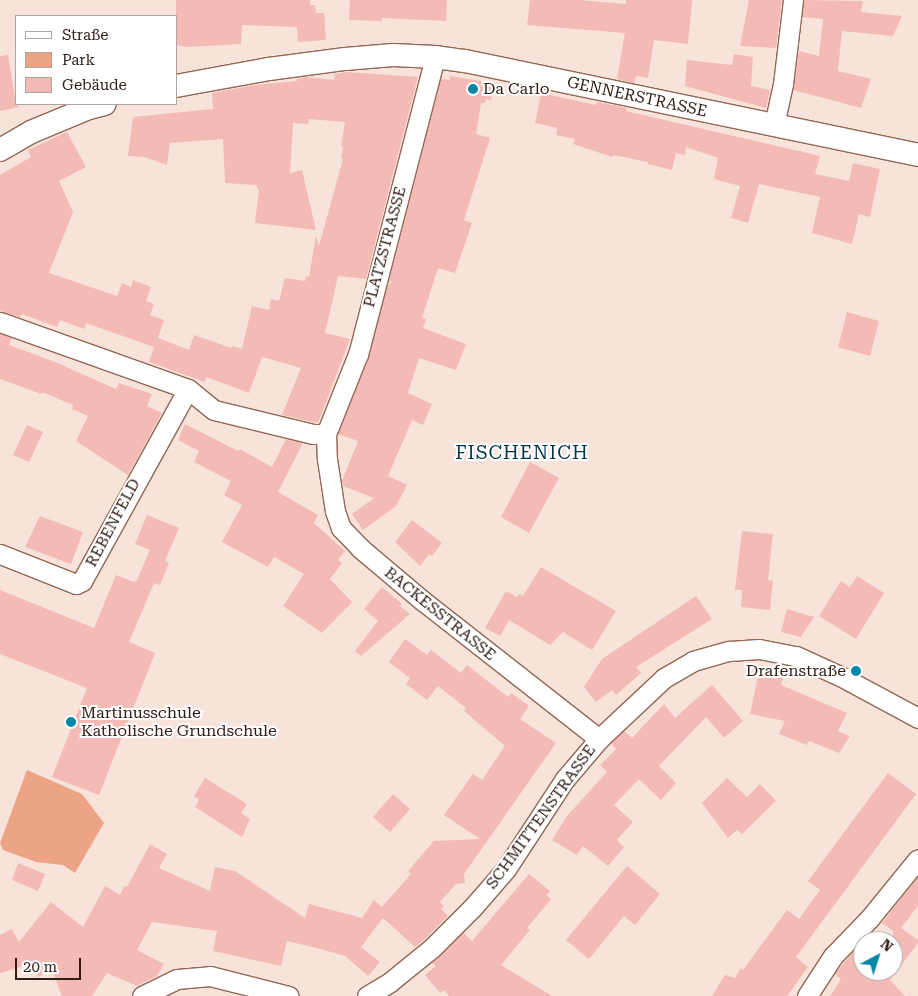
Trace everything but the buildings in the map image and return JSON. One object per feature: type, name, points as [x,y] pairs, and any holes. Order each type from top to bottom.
[{"type":"street","points":[[774,125],[783,84],[793,0]]},
{"type":"street","name":"GENNERSTRASSE","points":[[178,86],[269,69],[345,59],[393,55],[435,57],[465,61],[918,155]]},
{"type":"street","name":"PLATZSTRASSE","points":[[327,459],[326,434],[358,354],[435,57]]},
{"type":"street","points":[[0,150],[31,132],[89,108],[101,105]]},
{"type":"street","points":[[0,322],[188,389],[214,410],[313,434],[326,434]]},
{"type":"street","name":"REBENFELD","points":[[0,554],[76,584],[82,581],[188,389]]},
{"type":"street","name":"BACKESSTRASSE","points":[[327,459],[335,511],[341,528],[360,548],[423,601],[599,738]]},
{"type":"street","name":"SCHMITTENSTRASSE","points":[[367,996],[390,982],[433,947],[473,907],[506,869],[566,779],[599,738],[664,678],[693,661],[729,651],[759,649],[796,656],[840,676],[918,718]]},
{"type":"street","points":[[807,996],[833,956],[870,919],[918,859]]},
{"type":"street","points":[[142,996],[177,979],[210,976],[289,996]]},
{"type":"green space","points":[[27,770],[82,794],[104,823],[75,873],[63,865],[36,862],[3,850],[0,843]]},
{"type":"place","name":"Da Carlo","points":[[473,89]]},
{"type":"place","name":"Drafenstraße","points":[[856,671]]},
{"type":"place","name":"Martinusschule Katholische Grundschule","points":[[71,722]]},
{"type":"district","name":"FISCHENICH","points":[[522,453]]}]
